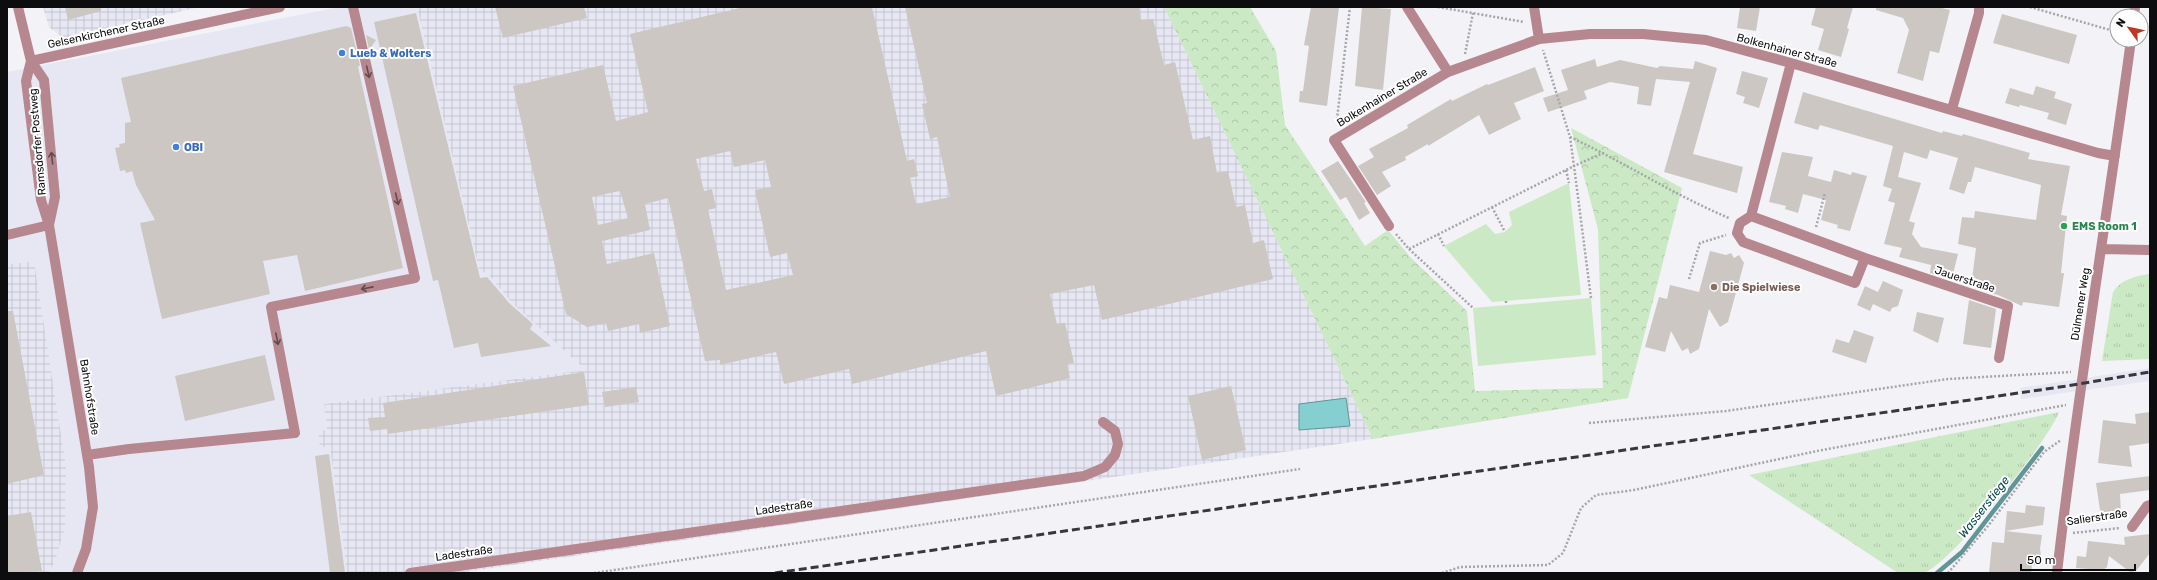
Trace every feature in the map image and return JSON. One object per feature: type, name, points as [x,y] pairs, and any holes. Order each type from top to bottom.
[{"type":"street","name":"Ramsdorfer Postweg","points":[[18,7],[31,61],[44,80],[56,197],[49,225]]},
{"type":"street","name":"Gelsenkirchener Straße","points":[[31,61],[280,7]]},
{"type":"street","points":[[87,455],[129,449],[295,433],[271,307],[415,278],[353,7]]},
{"type":"street","points":[[1407,7],[1448,72]]},
{"type":"street","points":[[1534,7],[1540,39]]},
{"type":"street","points":[[1952,109],[1979,13],[1979,7]]},
{"type":"street","name":"Bolkenhainer Straße","points":[[1390,226],[1334,140],[1448,72],[1540,39],[1590,34],[1651,35],[1706,40],[1791,62],[2098,153],[2115,156]]},
{"type":"street","name":"Dülmener Weg","points":[[2056,573],[2081,372],[2102,249],[2130,48]]},
{"type":"street","name":"Ramsdorfer Postweg","points":[[31,61],[26,81],[41,200],[49,225]]},
{"type":"street","points":[[1791,62],[1751,216],[1739,228],[1743,242],[1856,283],[1864,258]]},
{"type":"street","name":"Jauerstraße","points":[[1751,216],[1864,258],[2008,306],[2000,358]]},
{"type":"street","points":[[7,236],[49,225]]},
{"type":"street","name":"Bahnhofstraße","points":[[49,225],[87,455],[93,507],[86,549],[77,573]]},
{"type":"street","points":[[2102,249],[2150,250]]},
{"type":"street","name":"Ladestraße","points":[[410,573],[1084,476],[1105,467],[1115,455],[1118,444],[1115,431],[1103,422]]},
{"type":"street","name":"Salierstraße","points":[[2132,527],[2147,506],[2150,505]]},
{"type":"path","points":[[1344,134],[1337,119],[1350,7]]},
{"type":"path","points":[[1438,7],[1537,24]]},
{"type":"path","points":[[2030,7],[2109,30]]},
{"type":"path","points":[[1462,67],[1473,13]]},
{"type":"path","points":[[1540,39],[1570,137],[1591,298]]},
{"type":"path","points":[[1570,137],[1604,153],[1739,228]]},
{"type":"path","points":[[1409,250],[1574,166],[1604,153]]},
{"type":"path","points":[[1566,170],[1569,182]]},
{"type":"path","points":[[1812,239],[1825,193]]},
{"type":"path","points":[[1492,208],[1505,232]]},
{"type":"path","points":[[1390,226],[1409,250],[1473,308]]},
{"type":"path","points":[[1690,279],[1700,243],[1739,228]]},
{"type":"path","points":[[1438,234],[1444,246]]},
{"type":"path","points":[[1589,423],[1726,412],[1948,379],[2044,372],[2081,372]]},
{"type":"path","points":[[1442,573],[1460,567],[1548,565],[1563,553],[1581,508],[1596,495],[1634,490],[1817,451],[2077,403]]},
{"type":"path","points":[[1948,573],[1988,526],[2044,452],[2052,445],[2073,434]]},
{"type":"path","points":[[594,573],[1300,469]]},
{"type":"path","name":"Salierstraße","points":[[2061,534],[2132,527]]},
{"type":"shaded area","points":[[43,7],[200,7],[63,38],[49,27]]},
{"type":"shaded area","points":[[340,7],[417,7],[479,269],[489,275],[512,303],[587,370],[324,404],[327,430],[320,447],[330,446],[347,573],[7,573],[7,72]]},
{"type":"shaded area","points":[[417,7],[1164,7],[1373,439],[458,573],[347,573],[330,447],[320,447],[318,431],[327,430],[324,404],[586,370],[512,303],[489,275],[479,269]]},
{"type":"shaded area","points":[[34,261],[66,467],[65,527],[55,561],[48,573],[7,573],[7,265]]},
{"type":"shaded area","points":[[2150,368],[2150,381],[2021,399],[2020,388]]},
{"type":"green space","points":[[1164,7],[1250,7],[1276,51],[1285,125],[1365,246],[1388,230],[1411,258],[1467,311],[1475,391],[1603,388],[1598,229],[1571,128],[1682,188],[1628,398],[1373,439]]},
{"type":"green space","points":[[1569,183],[1581,295],[1492,302],[1444,246],[1486,224],[1495,234],[1505,232],[1512,225],[1509,212]]},
{"type":"green space","points":[[2150,274],[2150,359],[2102,361],[2113,292],[2120,284],[2129,279]]},
{"type":"green space","points":[[1591,298],[1596,355],[1478,366],[1473,308]]},
{"type":"green space","points":[[2059,412],[2037,448],[1997,501],[1975,527],[1936,566],[1920,574],[1898,573],[1749,475]]},
{"type":"water","points":[[1346,398],[1350,426],[1299,430],[1299,404]]},
{"type":"building","points":[[65,7],[101,7],[101,11],[68,20]]},
{"type":"building","points":[[495,7],[584,7],[587,18],[503,38]]},
{"type":"building","points":[[744,7],[872,7],[907,161],[914,159],[918,176],[910,178],[916,204],[950,197],[937,137],[930,139],[922,104],[927,103],[905,7],[1139,7],[1141,20],[1153,19],[1164,65],[1175,62],[1193,140],[1210,136],[1217,173],[1228,171],[1236,207],[1245,205],[1253,243],[1264,240],[1273,279],[1102,320],[1094,285],[1050,294],[1057,324],[1065,323],[1074,363],[1067,364],[1070,378],[996,396],[986,351],[852,384],[849,369],[784,384],[776,352],[720,365],[720,360],[705,361],[668,198],[645,204],[650,230],[602,241],[607,264],[654,253],[670,326],[640,333],[639,324],[608,331],[606,323],[587,327],[566,314],[513,86],[603,65],[616,121],[648,112],[630,34]],"holes":[[[730,151],[734,167],[765,160],[771,187],[755,190],[770,257],[787,253],[793,275],[726,290],[708,210],[716,208],[712,189],[704,191],[696,159]],[[620,191],[628,218],[598,225],[592,197]]]},
{"type":"building","points":[[1311,7],[1339,7],[1327,106],[1299,102],[1300,91],[1303,91],[1309,46],[1304,45]]},
{"type":"building","points":[[1362,7],[1391,9],[1383,90],[1355,86]]},
{"type":"building","points":[[1740,7],[1760,7],[1756,31],[1737,28]]},
{"type":"building","points":[[1816,7],[1853,7],[1847,28],[1849,29],[1841,57],[1818,50],[1824,29],[1811,25]]},
{"type":"building","points":[[1876,7],[1938,7],[1950,10],[1939,53],[1930,51],[1923,81],[1897,73],[1909,30],[1903,18],[1876,10]]},
{"type":"building","points":[[416,13],[480,278],[487,277],[510,304],[533,324],[530,329],[551,346],[481,357],[478,343],[454,348],[438,280],[433,281],[374,22]]},
{"type":"building","points":[[2002,14],[2077,35],[2069,64],[1993,43]]},
{"type":"building","points":[[346,26],[351,28],[360,65],[358,67],[403,268],[305,291],[297,255],[263,261],[270,294],[162,319],[140,223],[155,220],[136,185],[132,171],[126,173],[125,170],[120,171],[115,148],[120,147],[119,144],[125,143],[125,123],[131,122],[121,78]]},
{"type":"building","points":[[366,35],[376,40],[369,50]]},
{"type":"building","points":[[1595,59],[1597,67],[1620,60],[1657,68],[1660,66],[1693,69],[1695,61],[1717,68],[1693,154],[1743,167],[1737,193],[1664,172],[1690,82],[1656,79],[1651,106],[1637,104],[1639,87],[1610,82],[1584,91],[1587,99],[1548,112],[1543,98],[1568,90],[1561,70]]},
{"type":"building","points":[[1535,67],[1544,91],[1514,103],[1521,119],[1489,135],[1479,115],[1428,146],[1428,144],[1405,157],[1406,160],[1382,172],[1391,186],[1377,195],[1358,166],[1374,157],[1369,149],[1408,128],[1407,125],[1451,99],[1452,101],[1487,84],[1488,85]]},
{"type":"building","points":[[1742,71],[1768,78],[1759,108],[1743,103],[1745,97],[1736,94]]},
{"type":"building","points":[[2036,86],[2056,92],[2054,98],[2072,104],[2066,125],[2047,119],[2049,113],[2020,105],[2019,107],[2005,103],[2010,88],[2033,95]]},
{"type":"building","points":[[1803,92],[1942,133],[1943,131],[1962,136],[1963,134],[2030,153],[2028,159],[2070,166],[2061,215],[2067,216],[2061,273],[2064,273],[2059,307],[2023,302],[2022,306],[1998,295],[1971,287],[1976,248],[1958,244],[1962,217],[1974,218],[1975,211],[2036,220],[2041,185],[1975,167],[1971,182],[1968,182],[1964,194],[1949,189],[1958,158],[1930,150],[1927,159],[1904,152],[1898,177],[1921,183],[1909,221],[1915,223],[1912,234],[1921,247],[1958,254],[1952,278],[1930,273],[1931,265],[1899,257],[1902,248],[1884,244],[1895,203],[1888,201],[1892,189],[1883,186],[1893,146],[1820,125],[1818,130],[1794,123]]},
{"type":"building","points":[[1782,152],[1813,157],[1808,176],[1831,182],[1834,170],[1851,175],[1852,172],[1867,176],[1850,231],[1837,228],[1838,225],[1821,220],[1826,200],[1803,194],[1798,213],[1785,209],[1786,206],[1769,202]]},
{"type":"building","points":[[1338,161],[1366,202],[1364,203],[1370,213],[1359,220],[1346,197],[1340,200],[1321,171]]},
{"type":"building","points":[[1710,251],[1726,255],[1731,253],[1734,258],[1739,255],[1744,263],[1728,322],[1720,327],[1709,309],[1699,349],[1690,354],[1688,348],[1682,351],[1671,331],[1665,352],[1645,347],[1659,297],[1667,299],[1670,285],[1699,292]]},
{"type":"building","points":[[1883,281],[1903,290],[1898,306],[1892,308],[1890,312],[1873,304],[1870,311],[1857,305],[1865,286],[1878,292]]},
{"type":"building","points":[[1969,300],[1996,309],[1991,348],[1963,344]]},
{"type":"building","points":[[7,311],[13,311],[44,475],[7,484]]},
{"type":"building","points":[[1917,312],[1944,318],[1938,343],[1913,331]]},
{"type":"building","points":[[1854,330],[1874,337],[1866,363],[1832,352],[1836,339],[1849,343]]},
{"type":"building","points":[[265,355],[275,400],[185,421],[175,376]]},
{"type":"building","points":[[584,372],[589,405],[388,434],[387,429],[370,431],[368,418],[385,417],[383,403]]},
{"type":"building","points":[[1231,386],[1246,450],[1202,460],[1188,396]]},
{"type":"building","points":[[636,387],[639,402],[605,407],[602,392]]},
{"type":"building","points":[[2150,412],[2150,443],[2129,446],[2132,467],[2098,463],[2103,420],[2136,424],[2135,414]]},
{"type":"building","points":[[329,454],[345,573],[330,573],[315,456]]},
{"type":"building","points":[[2150,476],[2150,490],[2120,494],[2121,514],[2101,517],[2096,483]]},
{"type":"building","points":[[2026,505],[2045,507],[2043,525],[2005,531],[2007,511],[2025,513]]},
{"type":"building","points":[[31,512],[42,571],[7,573],[7,516]]},
{"type":"building","points":[[2005,531],[2042,535],[2040,549],[2041,556],[2038,565],[2032,565],[2031,573],[1989,573],[1992,542],[2004,543]]},
{"type":"building","points":[[2150,534],[2150,553],[2136,571],[2130,572],[2109,556],[2107,567],[2103,570],[2076,568],[2077,556],[2086,557],[2088,541],[2125,545],[2124,537]]},
{"type":"waterway","name":"Wasserstiege","points":[[1937,573],[1962,552],[2042,448]]},
{"type":"railway","points":[[775,573],[2067,386],[2150,372]]},
{"type":"place","name":"Lueb & Wolters","points":[[342,53]]},
{"type":"place","name":"OBI","points":[[176,147]]},
{"type":"place","name":"EMS Room 1","points":[[2064,226]]},
{"type":"place","name":"Die Spielwiese","points":[[1714,287]]}]
